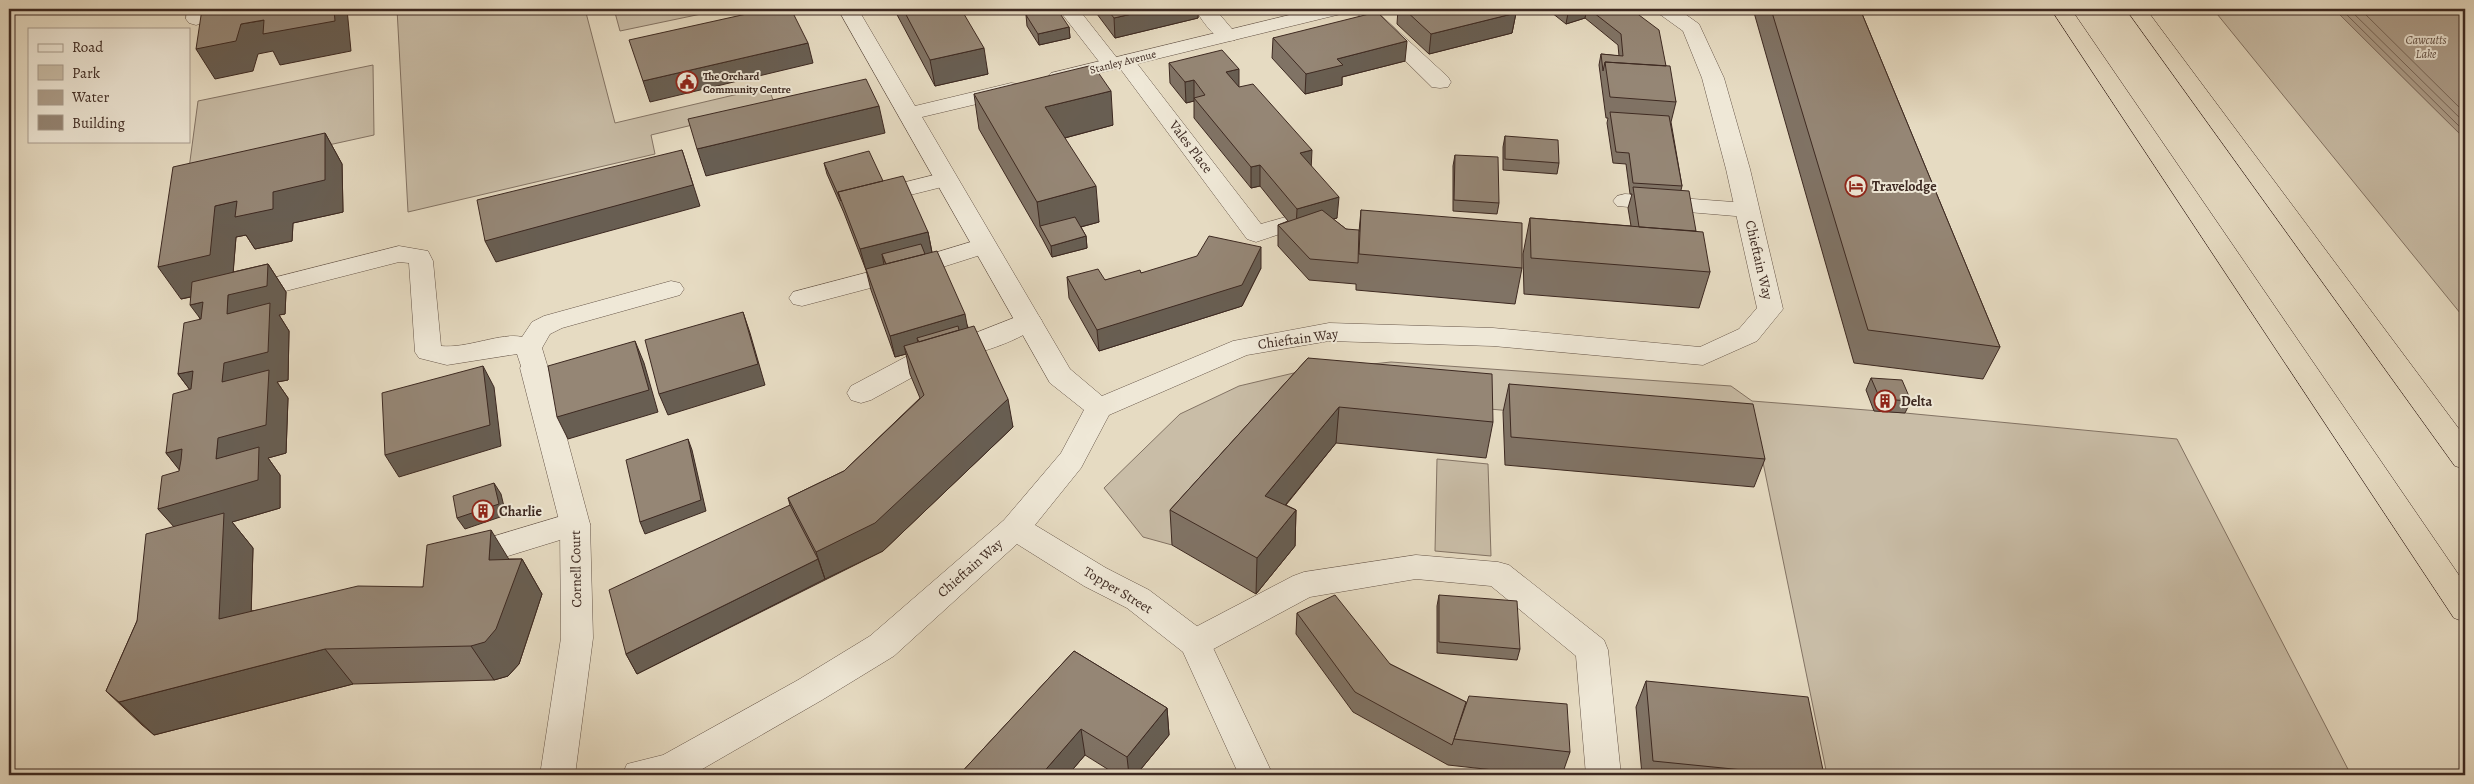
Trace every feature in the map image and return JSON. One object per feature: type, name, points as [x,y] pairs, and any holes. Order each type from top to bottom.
[{"type":"highway","points":[[2061,9],[2465,609]]},
{"type":"highway","points":[[2136,9],[2465,458]]},
{"type":"street","points":[[848,9],[1060,376],[1099,408]]},
{"type":"street","points":[[1205,9],[1228,36]]},
{"type":"street","name":"Stanley Avenue","points":[[908,114],[1338,9]]},
{"type":"street","points":[[1363,9],[1440,82]]},
{"type":"street","name":"Chieftain Way","points":[[639,775],[669,770],[810,690],[882,646],[1015,528],[1071,460],[1099,408],[1242,347],[1330,332],[1480,336],[1703,356],[1748,335],[1770,309],[1747,210],[1713,78],[1692,28],[1665,9]]},
{"type":"street","name":"Vales Place","points":[[1073,15],[1118,63],[1175,141],[1256,234],[1289,223]]},
{"type":"street","points":[[886,194],[946,179]]},
{"type":"street","points":[[1625,201],[1747,210]]},
{"type":"street","points":[[928,264],[984,246]]},
{"type":"street","points":[[270,287],[399,254],[409,254],[419,257],[421,261],[428,352],[436,357],[507,346],[531,358],[541,328],[553,322],[670,289]]},
{"type":"street","points":[[802,298],[888,275]]},
{"type":"street","points":[[964,348],[1029,322]]},
{"type":"street","name":"Cornell Court","points":[[531,358],[575,524],[577,638],[558,775]]},
{"type":"street","points":[[861,392],[924,359]]},
{"type":"street","points":[[450,562],[575,524]]},
{"type":"street","name":"Topper Street","points":[[1015,528],[1095,577],[1138,599],[1195,643],[1256,775]]},
{"type":"street","points":[[1195,643],[1304,585],[1416,566],[1498,574],[1592,650],[1604,775]]},
{"type":"green space","points":[[397,9],[585,9],[615,123],[768,87],[775,105],[651,135],[655,154],[408,212]]},
{"type":"green space","points":[[614,9],[725,9],[620,31]]},
{"type":"green space","points":[[2213,9],[2334,9],[2465,139],[2465,319]]},
{"type":"green space","points":[[373,65],[374,135],[188,176],[198,101]]},
{"type":"green space","points":[[1391,362],[1731,386],[1752,401],[1905,413],[2177,439],[2351,775],[1827,775],[1757,433],[1389,400],[1172,545],[1143,537],[1104,488],[1180,414],[1239,386],[1298,372]]},
{"type":"green space","points":[[1437,459],[1488,464],[1491,556],[1435,551]]},
{"type":"water","name":"Cawcutts Lake","points":[[2334,9],[2465,9],[2465,139]]},
{"type":"building","points":[[202,9],[334,9],[335,21],[263,34],[264,20],[241,24],[236,41],[196,49]]},
{"type":"building","points":[[769,9],[791,9],[808,43],[643,81],[629,40]]},
{"type":"building","points":[[903,9],[961,9],[984,48],[930,60]]},
{"type":"building","points":[[1057,9],[1069,27],[1038,34],[1026,15]]},
{"type":"building","points":[[1107,9],[1154,9],[1114,18]]},
{"type":"building","points":[[1404,9],[1510,9],[1516,13],[1431,34]]},
{"type":"building","points":[[1562,9],[1584,9],[1568,13]]},
{"type":"building","points":[[1589,9],[1631,9],[1659,30],[1666,66],[1605,62],[1603,71],[1601,54],[1623,56],[1621,34]]},
{"type":"building","name":"Travelodge","points":[[1771,9],[1860,9],[2000,347],[1868,330]]},
{"type":"building","points":[[1377,12],[1407,41],[1337,59],[1343,65],[1306,74],[1273,38]]},
{"type":"building","points":[[1222,50],[1239,69],[1226,72],[1239,87],[1253,84],[1312,150],[1300,153],[1339,197],[1297,209],[1260,165],[1251,167],[1194,98],[1205,95],[1194,80],[1185,82],[1169,63]]},
{"type":"building","points":[[1605,62],[1670,66],[1676,102],[1610,97]]},
{"type":"building","points":[[1093,65],[1111,91],[1045,107],[1096,186],[1037,202],[974,94]]},
{"type":"building","points":[[866,79],[879,106],[697,149],[688,119]]},
{"type":"building","points":[[1610,112],[1669,116],[1682,186],[1633,183],[1629,153],[1616,152]]},
{"type":"building","points":[[325,133],[325,180],[273,192],[273,209],[235,217],[237,201],[215,206],[210,255],[158,267],[173,167]]},
{"type":"building","points":[[1505,136],[1558,140],[1559,163],[1505,159]]},
{"type":"building","points":[[682,150],[693,185],[485,241],[477,200]]},
{"type":"building","points":[[869,151],[883,181],[838,192],[841,201],[824,163]]},
{"type":"building","points":[[1455,155],[1498,157],[1499,203],[1454,200]]},
{"type":"building","points":[[903,176],[928,232],[860,249],[838,192]]},
{"type":"building","points":[[1633,187],[1689,191],[1696,231],[1639,227]]},
{"type":"building","points":[[1322,210],[1346,229],[1359,230],[1358,263],[1310,259],[1278,225]]},
{"type":"building","points":[[1361,210],[1522,223],[1522,268],[1359,254]]},
{"type":"building","points":[[1075,217],[1086,236],[1051,246],[1040,226]]},
{"type":"building","points":[[1530,218],[1703,232],[1710,272],[1531,258]]},
{"type":"building","points":[[1209,236],[1261,247],[1242,285],[1097,330],[1067,277],[1098,269],[1105,280],[1140,270],[1141,273],[1197,256]]},
{"type":"building","points":[[921,244],[925,254],[886,264],[882,254]]},
{"type":"building","points":[[937,251],[965,314],[890,336],[866,269]]},
{"type":"building","points":[[268,264],[267,286],[228,295],[227,314],[270,303],[268,352],[224,363],[222,382],[269,370],[266,425],[218,438],[216,459],[259,447],[258,480],[158,509],[162,476],[179,471],[181,460],[182,449],[166,453],[173,394],[191,389],[193,371],[178,374],[184,323],[201,319],[203,302],[190,305],[192,282]]},
{"type":"building","points":[[743,312],[758,364],[659,394],[645,340]]},
{"type":"building","points":[[958,326],[959,330],[919,342],[917,338]]},
{"type":"building","points":[[974,326],[1008,399],[875,523],[816,552],[788,498],[844,471],[924,395],[904,346]]},
{"type":"building","points":[[635,341],[649,390],[557,417],[548,366]]},
{"type":"building","points":[[1308,358],[1492,374],[1493,422],[1339,407],[1265,496],[1296,510],[1257,558],[1170,510]]},
{"type":"building","points":[[483,366],[490,425],[385,455],[382,393]]},
{"type":"building","points":[[1871,378],[1902,380],[1911,401],[1880,399]]},
{"type":"building","points":[[1509,384],[1753,404],[1765,459],[1511,437]]},
{"type":"building","points":[[688,439],[701,500],[640,522],[626,460]]},
{"type":"building","points":[[494,483],[499,504],[457,518],[453,496]]},
{"type":"building","points":[[790,505],[818,559],[626,654],[609,590]]},
{"type":"building","points":[[224,513],[219,619],[358,586],[423,587],[427,545],[491,530],[489,560],[522,559],[496,629],[485,642],[471,646],[325,649],[119,702],[106,691],[137,621],[146,534]]},
{"type":"building","points":[[1335,595],[1390,664],[1466,702],[1452,745],[1355,692],[1297,613]]},
{"type":"building","points":[[1439,595],[1517,601],[1520,649],[1439,642]]},
{"type":"building","points":[[1074,651],[1167,708],[1127,757],[1081,729],[1041,775],[959,775]]},
{"type":"building","points":[[1646,681],[1808,697],[1824,775],[1793,775],[1653,761]]},
{"type":"building","points":[[1469,696],[1567,704],[1570,752],[1454,739]]},
{"type":"place","name":"The Orchard Community Centre","points":[[687,82]]},
{"type":"place","name":"Travelodge","points":[[1856,186]]},
{"type":"place","name":"Delta","points":[[1885,401]]},
{"type":"place","name":"Charlie","points":[[483,511]]}]
